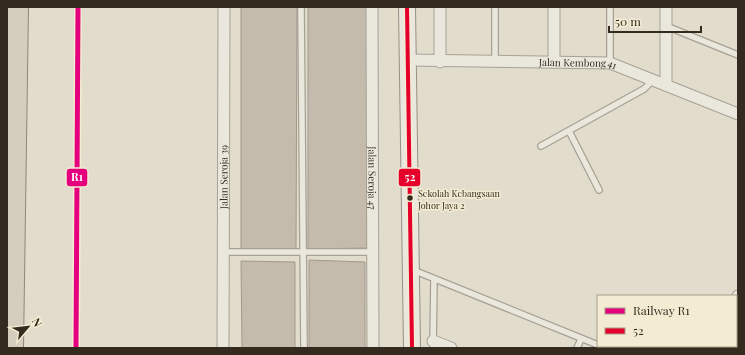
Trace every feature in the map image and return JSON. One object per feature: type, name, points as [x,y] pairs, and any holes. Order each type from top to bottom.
[{"type":"highway","points":[[13,348],[18,7]]},
{"type":"main road","points":[[407,7],[412,348]]},
{"type":"street","name":"Jalan Seroja 39","points":[[223,348],[224,7]]},
{"type":"street","name":"Jalan Seroja 47","points":[[372,7],[373,348]]},
{"type":"street","points":[[440,7],[440,62]]},
{"type":"street","points":[[554,7],[554,62]]},
{"type":"street","points":[[666,7],[666,85]]},
{"type":"street","name":"Jalan Kembong 41","points":[[408,60],[440,62],[610,62],[738,114]]},
{"type":"street","points":[[433,344],[451,348]]},
{"type":"lane","points":[[301,7],[305,252],[304,348]]},
{"type":"lane","points":[[495,7],[495,62]]},
{"type":"lane","points":[[610,7],[610,62]]},
{"type":"lane","points":[[666,26],[738,55]]},
{"type":"lane","points":[[541,146],[644,90],[653,80]]},
{"type":"lane","points":[[568,131],[599,190]]},
{"type":"lane","points":[[223,252],[373,252]]},
{"type":"lane","points":[[411,270],[597,345]]},
{"type":"lane","points":[[433,344],[434,279]]},
{"type":"lane","points":[[577,348],[581,339]]},
{"type":"building","points":[[241,7],[297,7],[296,249],[241,250]]},
{"type":"building","points":[[308,7],[367,7],[367,248],[308,249]]},
{"type":"building","points":[[309,260],[365,262],[365,348],[309,348]]},
{"type":"building","points":[[241,261],[295,262],[295,348],[242,348]]},
{"type":"rail line","name":"R1","points":[[76,348],[78,7]]},
{"type":"transit line","name":"52","points":[[407,7],[412,348]]},
{"type":"place","name":"Sekolah Kebangsaan Johor Jaya 2","points":[[410,198]]}]
